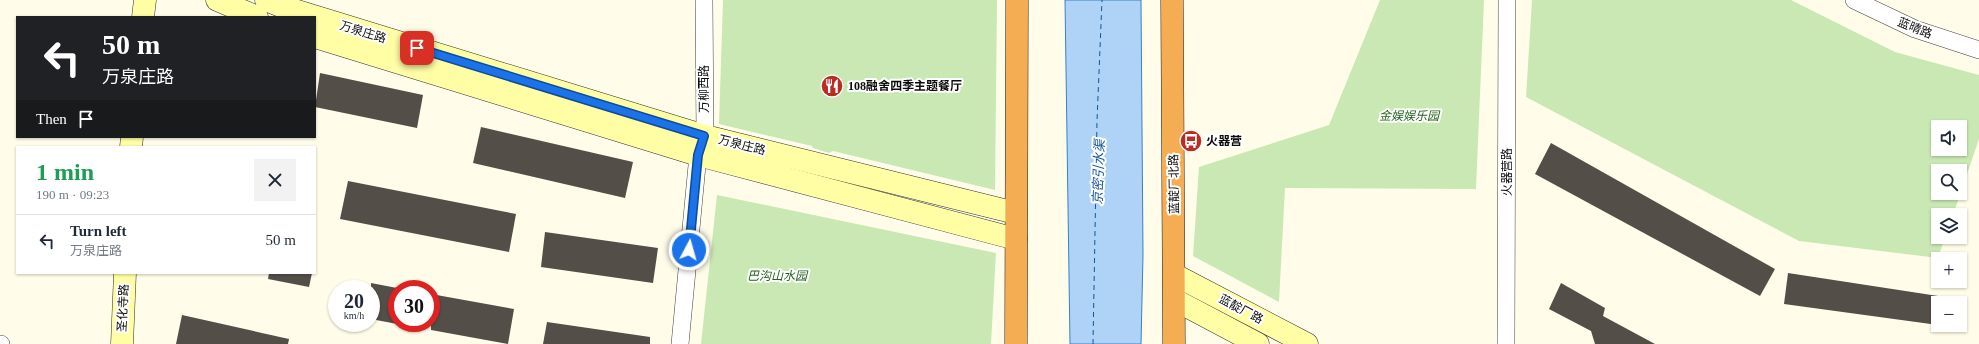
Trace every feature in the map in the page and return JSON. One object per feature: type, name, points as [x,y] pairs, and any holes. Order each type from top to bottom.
[{"type":"highway","points":[[1016,344],[1017,0]]},
{"type":"highway","name":"蓝靛厂北路","points":[[1172,0],[1175,275],[1174,344]]},
{"type":"street","points":[[143,16],[145,0]]},
{"type":"street","points":[[217,0],[255,16]]},
{"type":"street","name":"万泉庄路","points":[[266,0],[311,16]]},
{"type":"street","name":"万柳西路","points":[[680,344],[701,146],[704,0]]},
{"type":"street","name":"火器营路","points":[[1506,344],[1507,0]]},
{"type":"street","name":"蓝晴路","points":[[1854,0],[1915,29],[1979,50]]},
{"type":"street","name":"万泉庄路","points":[[316,18],[701,146],[1016,213]]},
{"type":"street","name":"万泉庄路","points":[[316,37],[701,146],[1016,238]]},
{"type":"street","name":"圣化寺路","points":[[122,344],[125,274]]},
{"type":"street","name":"蓝靛厂路","points":[[1175,275],[1307,344]]},
{"type":"street","name":"蓝靛厂路","points":[[1175,300],[1258,344]]},
{"type":"green space","points":[[723,0],[997,0],[995,190],[833,151],[829,153],[813,148],[812,146],[719,124]]},
{"type":"green space","name":"金娱娱乐园","points":[[1380,0],[1484,0],[1476,189],[1285,188],[1279,302],[1193,256],[1199,167],[1329,125]]},
{"type":"green space","points":[[1532,0],[1791,0],[1895,52],[1979,75],[1979,139],[1967,174],[1967,164],[1931,164],[1931,200],[1958,200],[1955,208],[1931,208],[1931,244],[1943,244],[1940,252],[1931,252],[1931,257],[1799,241],[1526,97]]},
{"type":"green space","name":"巴沟山水园","points":[[717,195],[996,253],[991,344],[701,344]]},
{"type":"water","name":"京密引水渠","points":[[1065,0],[1141,0],[1143,255],[1141,344],[1070,344]]},
{"type":"building","points":[[320,73],[423,95],[417,128],[316,107]]},
{"type":"building","points":[[481,127],[633,162],[625,198],[473,163]]},
{"type":"building","points":[[1551,143],[1775,269],[1760,296],[1535,174]]},
{"type":"building","points":[[348,181],[516,214],[509,252],[340,219]]},
{"type":"building","points":[[545,232],[658,248],[653,283],[541,267]]},
{"type":"building","points":[[1788,273],[1938,296],[1931,296],[1931,324],[1784,304]]},
{"type":"building","points":[[269,274],[312,274],[309,287],[268,279]]},
{"type":"building","points":[[1561,283],[1605,308],[1603,316],[1655,344],[1595,344],[1591,331],[1549,309]]},
{"type":"building","points":[[380,285],[388,286],[388,322],[380,321]]},
{"type":"building","points":[[440,296],[514,309],[508,344],[440,332]]},
{"type":"building","points":[[182,315],[289,339],[288,344],[176,344]]},
{"type":"building","points":[[547,322],[650,337],[650,344],[543,344]]},
{"type":"ferry route","points":[[1093,344],[1097,121],[1102,0]]},
{"type":"place","name":"108融舍四季主题餐厅","points":[[832,86]]},
{"type":"place","name":"火器营","points":[[1191,141]]},
{"type":"route","points":[[417,48],[704,136],[698,155],[689,250]]}]
